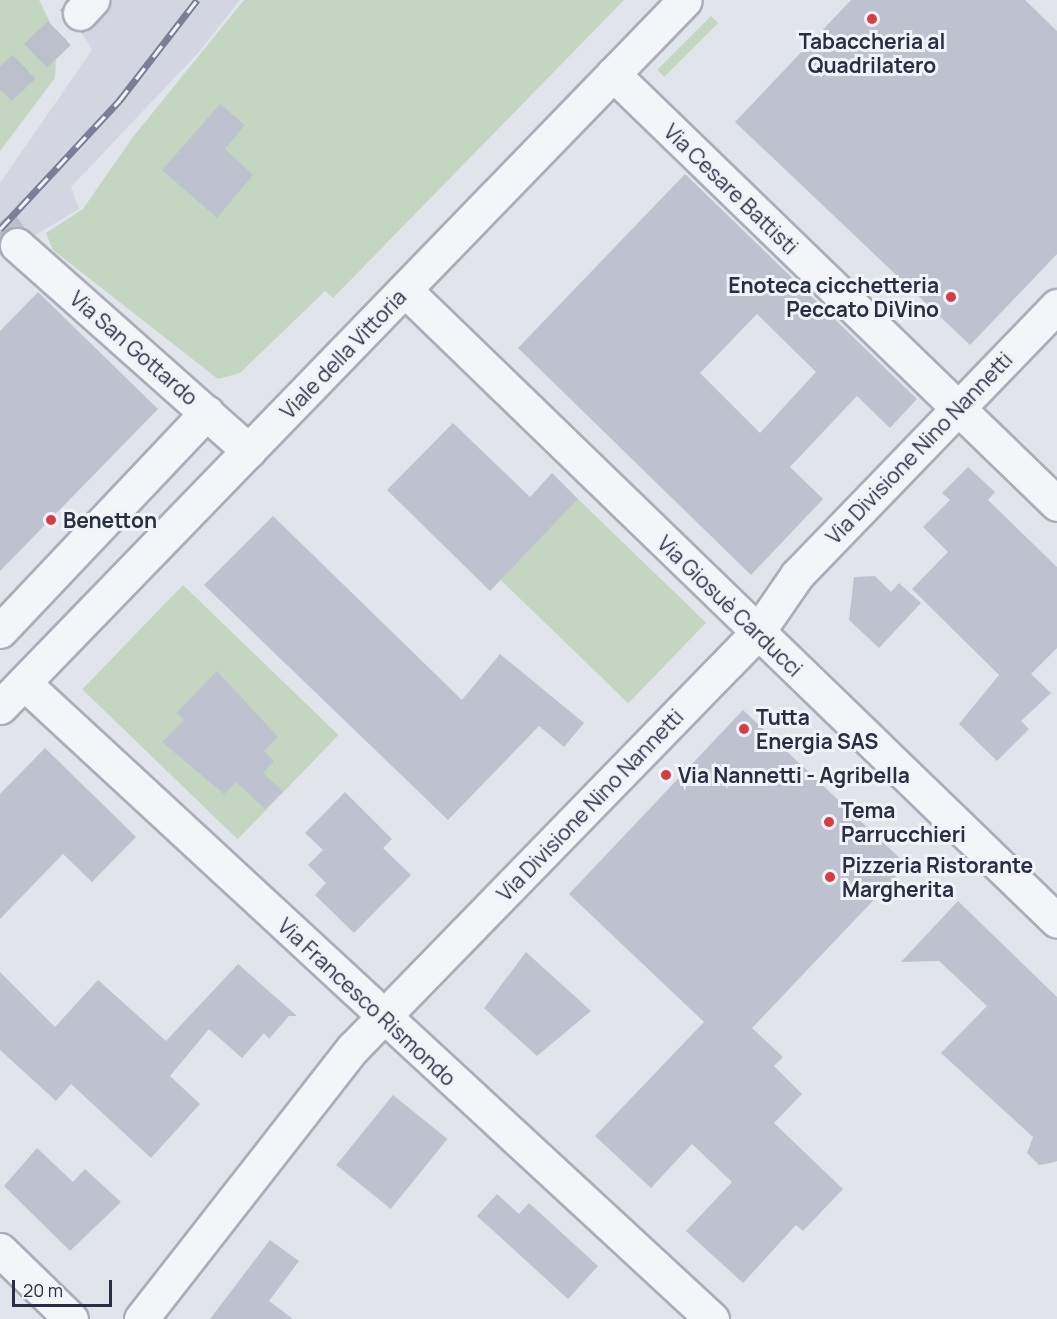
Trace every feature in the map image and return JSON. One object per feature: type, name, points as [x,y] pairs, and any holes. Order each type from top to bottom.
[{"type":"street","name":"Viale della Vittoria","points":[[0,707],[685,0]]},
{"type":"street","name":"Via Cesare Battisti","points":[[613,74],[1057,504]]},
{"type":"street","name":"Via San Gottardo","points":[[17,246],[207,411],[249,451]]},
{"type":"street","name":"Via Giosuè Carducci","points":[[405,290],[464,350],[1057,921]]},
{"type":"street","name":"Via Divisione Nino Nannetti","points":[[141,1319],[382,1017],[757,633],[797,575],[1057,306]]},
{"type":"street","points":[[0,631],[207,411]]},
{"type":"street","name":"Via Francesco Rismondo","points":[[24,683],[382,1017],[712,1319]]},
{"type":"street","points":[[0,1250],[71,1319]]},
{"type":"shaded area","points":[[109,0],[240,0],[199,52],[71,187],[79,209],[0,256],[0,183],[92,50],[80,30]]},
{"type":"green space","points":[[0,0],[39,0],[57,37],[55,78],[0,151]]},
{"type":"green space","points":[[244,0],[624,0],[333,298],[325,291],[240,373],[218,379],[53,250],[46,233],[83,209],[133,137]]},
{"type":"green space","points":[[711,16],[718,23],[664,77],[657,70]]},
{"type":"green space","points":[[578,499],[706,623],[628,703],[500,580]]},
{"type":"green space","points":[[183,585],[338,735],[238,839],[82,689]]},
{"type":"building","points":[[851,0],[1025,0],[1057,31],[1057,254],[970,345],[735,122]]},
{"type":"building","points":[[220,104],[245,125],[225,149],[253,175],[217,218],[162,170]]},
{"type":"building","points":[[685,174],[917,399],[890,428],[857,396],[790,467],[823,499],[751,575],[518,348]],"holes":[[[757,314],[816,372],[760,433],[700,373]]]},
{"type":"building","points":[[38,292],[158,409],[0,571],[0,331]]},
{"type":"building","points":[[453,423],[530,497],[552,473],[578,499],[490,591],[387,490]]},
{"type":"building","points":[[968,467],[995,492],[988,500],[1057,567],[1057,648],[1031,674],[1051,693],[1021,721],[1029,729],[997,761],[959,724],[999,675],[912,589],[948,552],[923,527],[950,500],[942,493]]},
{"type":"building","points":[[273,516],[462,700],[500,654],[584,723],[564,747],[539,726],[448,820],[204,585]]},
{"type":"building","points":[[875,576],[891,592],[899,583],[921,603],[879,648],[849,620],[854,577]]},
{"type":"building","points":[[217,671],[278,737],[264,751],[274,761],[263,773],[283,791],[265,809],[236,782],[224,794],[162,742],[184,720],[176,713]]},
{"type":"building","points":[[743,710],[907,865],[752,1028],[783,1057],[774,1066],[802,1094],[774,1123],[843,1189],[803,1231],[796,1225],[743,1283],[686,1231],[732,1182],[692,1144],[651,1188],[595,1136],[704,1022],[569,894]]},
{"type":"building","points":[[45,748],[136,837],[92,882],[63,854],[0,919],[0,794]]},
{"type":"building","points":[[345,792],[392,839],[383,848],[411,875],[354,933],[315,895],[326,883],[308,865],[323,850],[305,833]]},
{"type":"building","points":[[958,901],[1057,997],[1057,1161],[1039,1165],[1027,1153],[1033,1137],[941,1053],[987,1006],[939,961],[901,962]]},
{"type":"building","points":[[526,952],[591,1011],[537,1056],[484,1008]]},
{"type":"building","points":[[238,964],[297,1016],[289,1016],[269,1039],[264,1033],[242,1058],[209,1029],[170,1076],[200,1104],[151,1158],[71,1084],[56,1101],[0,1050],[0,972],[55,1027],[98,980],[166,1041]]},
{"type":"building","points":[[393,1095],[447,1139],[391,1209],[336,1165]]},
{"type":"building","points":[[37,1148],[73,1182],[85,1169],[121,1202],[70,1251],[4,1186]]},
{"type":"building","points":[[497,1194],[519,1214],[529,1203],[598,1266],[568,1299],[477,1216]]},
{"type":"building","points":[[270,1240],[299,1261],[269,1301],[293,1319],[210,1319]]},
{"type":"tunnel","points":[[0,89],[80,13]]},
{"type":"tunnel","points":[[0,221],[17,245]]},
{"type":"railway","points":[[0,229],[119,101],[197,0]]},
{"type":"place","name":"Tabaccheria al Quadrilatero","points":[[872,19]]},
{"type":"place","name":"Enoteca cicchetteria Peccato DiVino","points":[[951,297]]},
{"type":"place","name":"Benetton","points":[[51,520]]},
{"type":"place","name":"Tutta Energia SAS","points":[[744,729]]},
{"type":"place","name":"Via Nannetti - Agribella","points":[[666,775]]},
{"type":"place","name":"Tema Parrucchieri","points":[[829,822]]},
{"type":"place","name":"Pizzeria Ristorante Margherita","points":[[830,877]]}]
